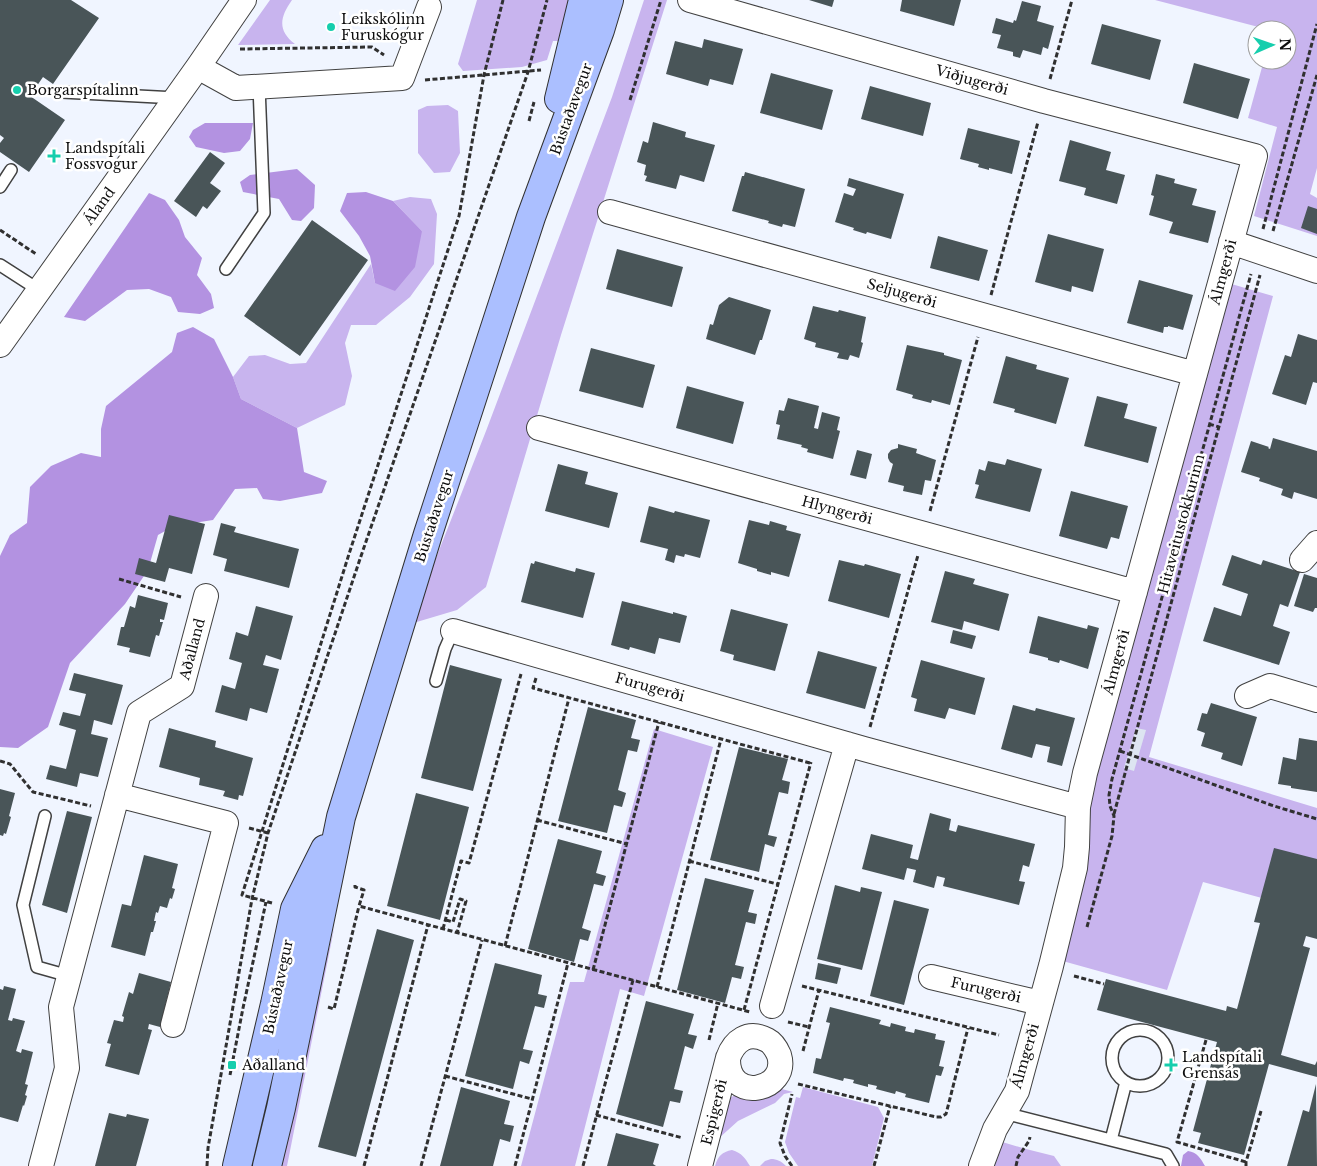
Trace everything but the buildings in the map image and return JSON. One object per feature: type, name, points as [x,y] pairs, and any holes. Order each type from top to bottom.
[{"type":"main road","name":"Bústaðavegur","points":[[531,217],[582,0]]},
{"type":"main road","name":"Bústaðavegur","points":[[267,1166],[342,817],[428,534],[531,217],[600,30],[609,0]]},
{"type":"main road","name":"Bústaðavegur","points":[[237,1166],[295,909],[342,817]]},
{"type":"street","name":"Áland","points":[[0,345],[244,0]]},
{"type":"street","name":"Viðjugerði","points":[[690,0],[1034,98],[1255,156]]},
{"type":"street","points":[[198,67],[236,88],[402,78],[429,7]]},
{"type":"street","name":"Álmgerði","points":[[981,1166],[995,1128],[1016,1091],[1040,1003],[1076,868],[1078,807],[1085,772],[1255,156]]},
{"type":"street","name":"Seljugerði","points":[[610,212],[1195,374]]},
{"type":"street","points":[[1230,242],[1317,271]]},
{"type":"street","name":"Hlyngerði","points":[[539,428],[1135,592]]},
{"type":"street","name":"Aðalland","points":[[41,1166],[67,1068],[61,1007],[139,713],[182,686],[205,600]]},
{"type":"street","name":"Furugerði","points":[[453,630],[851,751],[1078,807]]},
{"type":"street","points":[[1247,696],[1270,686],[1317,700]]},
{"type":"street","points":[[769,1013],[851,751]]},
{"type":"street","points":[[117,795],[226,823],[173,1025]]},
{"type":"street","name":"Furugerði","points":[[931,977],[1040,1003]]},
{"type":"street","name":"Espigerði","points":[[700,1166],[728,1058]]},
{"type":"lane","points":[[226,269],[264,214],[260,86]]},
{"type":"lane","points":[[62,92],[176,98]]},
{"type":"lane","points":[[0,187],[10,170]]},
{"type":"lane","points":[[0,265],[39,290]]},
{"type":"lane","points":[[436,681],[453,630]]},
{"type":"lane","points":[[45,816],[23,905],[37,967],[69,976]]},
{"type":"lane","points":[[1142,1029],[1160,1036],[1166,1044],[1169,1054],[1165,1073],[1149,1085],[1139,1086],[1126,1082],[1115,1071],[1112,1061],[1112,1051],[1116,1042],[1132,1030],[1142,1029]]},
{"type":"lane","points":[[1111,1140],[1126,1082]]},
{"type":"lane","points":[[1004,1113],[1166,1154],[1173,1166]]},
{"type":"path","points":[[252,899],[242,895],[349,554],[459,216],[484,76],[503,0]]},
{"type":"path","points":[[208,1166],[208,1148],[252,899],[268,833],[366,540],[528,72],[547,0]]},
{"type":"path","points":[[630,100],[661,0]]},
{"type":"path","points":[[1050,79],[1072,0]]},
{"type":"path","points":[[1262,234],[1317,24]]},
{"type":"path","points":[[484,76],[542,70]]},
{"type":"path","points":[[1271,237],[1317,75]]},
{"type":"path","points":[[990,296],[1038,121]]},
{"type":"path","points":[[1110,784],[1253,266]]},
{"type":"path","name":"Hitaveitustokkurinn","points":[[1114,816],[1262,267]]},
{"type":"path","points":[[929,513],[980,329]]},
{"type":"path","points":[[1209,424],[1219,427]]},
{"type":"path","points":[[744,1010],[810,763],[816,754],[851,751],[918,554]]},
{"type":"path","points":[[119,579],[205,600]]},
{"type":"path","points":[[535,654],[533,688],[810,763]]},
{"type":"path","points":[[443,929],[461,861],[469,863],[535,654]]},
{"type":"path","points":[[504,946],[569,698]]},
{"type":"path","points":[[593,970],[659,722]]},
{"type":"path","points":[[657,986],[721,739]]},
{"type":"path","points":[[1120,751],[1274,806],[1317,819]]},
{"type":"path","points":[[0,761],[10,764],[34,792],[94,807]]},
{"type":"path","points":[[537,820],[626,844]]},
{"type":"path","points":[[251,829],[268,833]]},
{"type":"path","points":[[689,861],[777,884]]},
{"type":"path","points":[[327,1007],[334,1009],[364,890],[354,887]]},
{"type":"path","points":[[446,920],[454,922],[460,899],[466,901],[457,933]]},
{"type":"path","points":[[230,1076],[266,902]]},
{"type":"path","points":[[359,906],[744,1010],[769,1013],[809,1027]]},
{"type":"path","points":[[364,1166],[428,925]]},
{"type":"path","points":[[421,1166],[482,940]]},
{"type":"path","points":[[515,1166],[568,963]]},
{"type":"path","points":[[1074,976],[1104,984]]},
{"type":"path","points":[[583,1166],[633,980]]},
{"type":"path","points":[[780,981],[999,1036]]},
{"type":"path","points":[[795,1084],[941,1117],[946,1114],[968,1028]]},
{"type":"path","points":[[1206,1040],[1177,1142],[1246,1164],[1261,1111]]},
{"type":"path","points":[[445,1076],[532,1099]]},
{"type":"path","points":[[874,1166],[890,1106]]},
{"type":"path","points":[[596,1115],[684,1138]]},
{"type":"path","points":[[1016,1166],[1018,1156],[1031,1134]]},
{"type":"shaded area","points":[[270,0],[292,0],[285,12],[282,23],[285,34],[295,44],[238,45]]},
{"type":"shaded area","points":[[477,0],[577,0],[567,41],[553,41],[547,60],[522,67],[463,71],[458,64]]},
{"type":"shaded area","points":[[644,0],[667,0],[561,335],[486,587],[457,610],[410,624],[486,431],[612,97]]},
{"type":"shaded area","points":[[1155,0],[1317,0],[1317,168],[1310,194],[1317,198],[1317,236],[1254,216],[1277,127],[1248,118],[1261,70],[1297,70],[1297,20],[1247,20],[1247,24]]},
{"type":"shaded area","points":[[448,105],[458,111],[460,153],[450,172],[434,173],[418,153],[418,110],[427,106]]},
{"type":"shaded area","points":[[205,123],[253,123],[250,139],[240,151],[224,153],[196,147],[189,137],[193,130]]},
{"type":"shaded area","points":[[297,169],[315,185],[314,208],[301,221],[292,220],[279,199],[243,192],[240,182],[250,175]]},
{"type":"shaded area","points":[[366,192],[393,201],[422,231],[415,267],[395,291],[375,283],[370,256],[359,236],[340,211],[347,193]]},
{"type":"shaded area","points":[[149,193],[165,200],[179,220],[185,237],[202,258],[197,275],[211,294],[214,308],[200,314],[178,312],[171,297],[149,289],[127,290],[85,321],[64,317]]},
{"type":"shaded area","points":[[410,197],[431,199],[437,214],[434,264],[410,297],[376,325],[351,325],[345,343],[352,376],[345,405],[297,428],[241,399],[233,377],[249,356],[265,355],[290,364],[306,363],[371,264],[375,283],[422,231],[393,201]]},
{"type":"shaded area","points":[[1228,283],[1273,296],[1149,757],[1317,808],[1317,913],[1203,882],[1167,990],[1059,960],[1087,796]]},
{"type":"shaded area","points":[[193,327],[214,339],[233,377],[241,399],[297,428],[304,472],[327,481],[322,493],[280,501],[263,499],[257,488],[235,489],[213,520],[174,526],[158,535],[148,570],[125,604],[70,663],[48,727],[18,748],[0,747],[0,556],[10,535],[27,523],[30,487],[51,466],[81,453],[101,457],[101,429],[106,406],[172,352],[177,333]]},
{"type":"shaded area","points":[[1136,728],[1146,730],[1134,771],[1124,768]]},
{"type":"shaded area","points":[[654,729],[713,747],[644,996],[620,989],[575,1166],[521,1166],[570,982],[584,982]]},
{"type":"shaded area","points":[[335,924],[287,1166],[277,1166],[282,1143]]},
{"type":"shaded area","points":[[803,1087],[878,1107],[884,1118],[872,1166],[798,1166],[789,1153],[785,1142],[796,1097],[800,1098]]},
{"type":"shaded area","points":[[778,1088],[793,1092],[784,1094],[775,1103],[738,1121],[718,1139],[728,1099],[745,1092]]},
{"type":"shaded area","points":[[999,1141],[1054,1156],[1061,1166],[993,1166]]},
{"type":"shaded area","points":[[732,1150],[743,1156],[750,1166],[715,1166],[721,1155]]},
{"type":"shaded area","points":[[1188,1151],[1196,1154],[1205,1166],[1181,1166],[1183,1155]]},
{"type":"shaded area","points":[[775,1159],[786,1166],[760,1166],[765,1161]]},
{"type":"place","name":"Leikskólinn Furuskógur","points":[[331,27]]},
{"type":"place","name":"Borgarspítalinn","points":[[17,90]]},
{"type":"place","name":"Landspítali Fossvogur","points":[[54,156]]},
{"type":"place","name":"Aðalland","points":[[232,1065]]},
{"type":"place","name":"Landspítali Grensás","points":[[1171,1065]]}]
